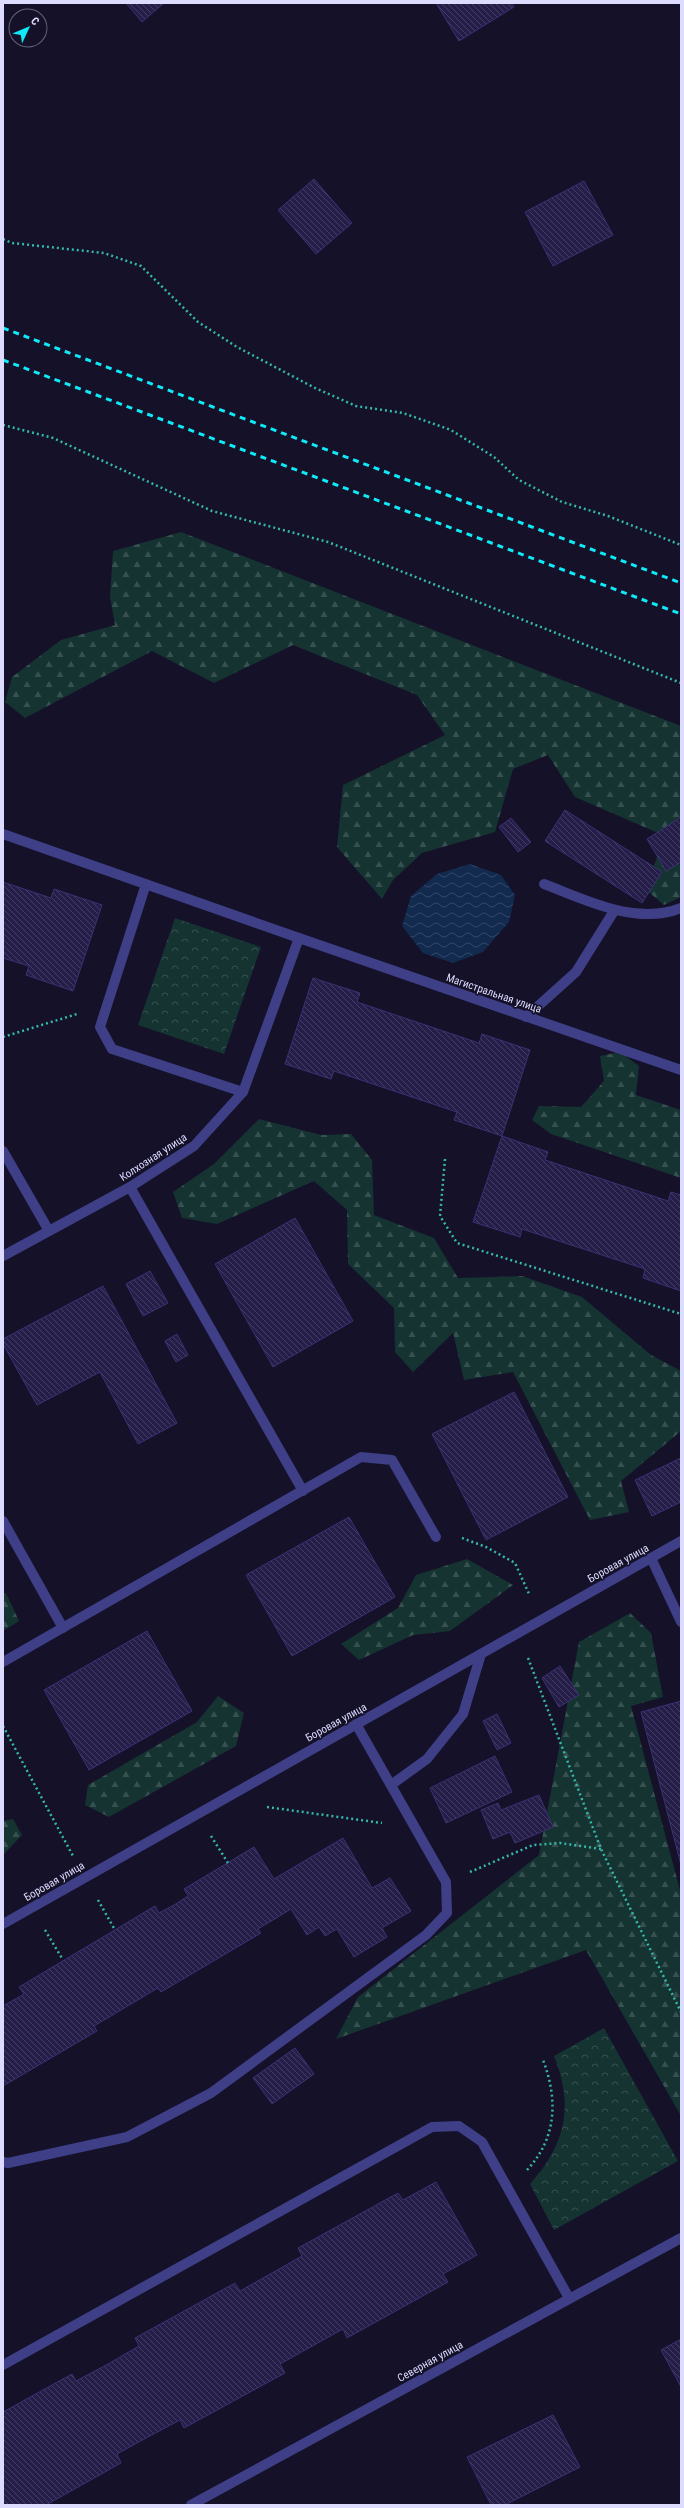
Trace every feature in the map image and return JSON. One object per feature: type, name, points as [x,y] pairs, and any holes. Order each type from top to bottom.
[{"type":"street","name":"Магистральная улица","points":[[3,834],[681,1070]]},
{"type":"street","points":[[146,884],[100,1027],[112,1049],[242,1092]]},
{"type":"street","points":[[544,884],[614,911],[667,914],[681,908]]},
{"type":"street","points":[[526,1017],[576,972],[614,911]]},
{"type":"street","name":"Колхозная улица","points":[[3,1256],[130,1187],[194,1146],[242,1092],[299,938]]},
{"type":"street","points":[[3,1151],[49,1231]]},
{"type":"street","points":[[130,1187],[303,1491]]},
{"type":"street","points":[[3,1662],[361,1457],[392,1460],[436,1537]]},
{"type":"street","points":[[3,1521],[63,1628]]},
{"type":"street","name":"Боровая улица","points":[[3,1924],[681,1541]]},
{"type":"street","points":[[651,1558],[681,1622]]},
{"type":"street","points":[[391,1786],[427,1759],[463,1714],[481,1654]]},
{"type":"street","points":[[3,2162],[8,2164],[127,2137],[211,2093],[426,1935],[447,1913],[446,1882],[356,1724]]},
{"type":"street","points":[[3,2365],[432,2127],[459,2126],[482,2142],[570,2298]]},
{"type":"street","name":"Северная улица","points":[[191,2505],[681,2238]]},
{"type":"path","points":[[3,239],[12,243],[104,253],[141,266],[198,322],[237,347],[315,388],[356,406],[404,413],[451,430],[494,457],[519,480],[562,502],[608,516],[681,545]]},
{"type":"path","points":[[3,424],[53,438],[212,511],[328,542],[681,683]]},
{"type":"path","points":[[3,1037],[107,1004]]},
{"type":"path","points":[[445,1159],[440,1216],[458,1243],[681,1314]]},
{"type":"path","points":[[436,1537],[460,1537],[486,1547],[515,1563],[542,1620]]},
{"type":"path","points":[[518,1633],[601,1850],[681,2012]]},
{"type":"path","points":[[3,1726],[84,1878]]},
{"type":"path","points":[[220,1801],[416,1828]]},
{"type":"path","points":[[446,1882],[533,1845],[560,1843],[601,1850]]},
{"type":"path","points":[[217,1846],[228,1863]]},
{"type":"path","points":[[105,1912],[115,1930]]},
{"type":"path","points":[[53,1943],[63,1960]]},
{"type":"path","points":[[507,2186],[534,2162],[544,2147],[550,2130],[553,2094],[544,2060]]},
{"type":"green space","points":[[181,532],[681,726],[681,897],[664,905],[645,889],[665,836],[575,797],[548,755],[513,769],[495,832],[422,853],[393,880],[382,899],[337,847],[343,785],[445,735],[417,695],[293,645],[214,683],[152,651],[25,718],[5,702],[12,677],[61,640],[115,625],[110,597],[113,551]]},
{"type":"green space","points":[[175,918],[261,947],[224,1054],[138,1025]]},
{"type":"green space","points":[[620,1052],[639,1066],[636,1095],[681,1110],[681,1178],[551,1134],[532,1120],[539,1106],[581,1107],[604,1081],[600,1056]]},
{"type":"green space","points":[[259,1119],[321,1135],[351,1134],[372,1160],[374,1215],[434,1238],[458,1278],[522,1276],[582,1297],[651,1355],[681,1371],[681,1431],[621,1481],[629,1512],[590,1520],[513,1372],[464,1380],[453,1333],[413,1372],[395,1352],[394,1308],[348,1264],[347,1210],[314,1181],[217,1224],[182,1218],[173,1192],[214,1164]]},
{"type":"green space","points":[[467,1559],[513,1585],[450,1631],[413,1635],[359,1660],[341,1644],[398,1608],[416,1575]]},
{"type":"green space","points":[[3,1593],[6,1593],[19,1621],[3,1631]]},
{"type":"green space","points":[[630,1613],[651,1633],[663,1697],[631,1706],[681,1894],[681,2116],[586,1950],[336,2039],[358,1997],[539,1855],[579,1642]]},
{"type":"green space","points":[[218,1696],[244,1713],[236,1746],[109,1817],[85,1805],[88,1785],[197,1722]]},
{"type":"green space","points":[[13,1819],[22,1835],[3,1855],[3,1821]]},
{"type":"green space","points":[[604,2028],[678,2161],[554,2230],[530,2184],[552,2154],[559,2139],[563,2124],[565,2108],[564,2091],[554,2056]]},
{"type":"water","points":[[470,864],[501,875],[515,895],[509,922],[483,952],[453,963],[423,953],[402,926],[411,896],[437,874]]},
{"type":"building","points":[[126,3],[164,3],[142,22]]},
{"type":"building","points":[[436,3],[511,3],[514,7],[459,41]]},
{"type":"building","points":[[314,179],[352,223],[316,254],[278,210]]},
{"type":"building","points":[[584,181],[613,235],[553,266],[525,212]]},
{"type":"building","points":[[565,810],[662,872],[642,903],[545,841]]},
{"type":"building","points":[[681,817],[681,862],[666,871],[647,839]]},
{"type":"building","points":[[511,818],[531,842],[518,852],[499,827]]},
{"type":"building","points":[[3,882],[51,898],[54,889],[102,905],[73,991],[26,975],[29,966],[3,958]]},
{"type":"building","points":[[313,978],[360,993],[357,1002],[479,1043],[482,1034],[530,1050],[502,1136],[454,1120],[457,1112],[334,1071],[331,1079],[285,1064]]},
{"type":"building","points":[[502,1136],[548,1152],[545,1160],[668,1201],[671,1192],[681,1195],[681,1291],[643,1278],[645,1269],[522,1229],[520,1237],[473,1222]]},
{"type":"building","points":[[295,1218],[353,1321],[273,1367],[215,1264]]},
{"type":"building","points":[[150,1271],[168,1303],[143,1316],[126,1284]]},
{"type":"building","points":[[103,1286],[177,1423],[138,1444],[100,1372],[37,1405],[3,1344],[3,1339]]},
{"type":"building","points":[[177,1334],[188,1355],[176,1362],[165,1341]]},
{"type":"building","points":[[514,1392],[568,1497],[486,1540],[432,1434]]},
{"type":"building","points":[[681,1458],[681,1502],[652,1516],[635,1480]]},
{"type":"building","points":[[349,1517],[395,1597],[292,1656],[246,1575]]},
{"type":"building","points":[[147,1631],[192,1711],[89,1770],[44,1690]]},
{"type":"building","points":[[560,1666],[579,1695],[559,1707],[542,1678]]},
{"type":"building","points":[[681,1701],[681,1865],[641,1712]]},
{"type":"building","points":[[497,1714],[511,1743],[497,1750],[483,1721]]},
{"type":"building","points":[[495,1756],[512,1792],[446,1823],[430,1788]]},
{"type":"building","points":[[539,1795],[553,1827],[515,1843],[510,1832],[493,1839],[481,1810],[498,1803],[501,1810]]},
{"type":"building","points":[[343,1838],[372,1888],[390,1878],[411,1911],[382,1928],[387,1937],[354,1957],[337,1929],[325,1936],[319,1927],[307,1935],[291,1909],[258,1929],[261,1933],[161,1992],[158,1988],[94,2026],[97,2031],[3,2086],[3,2006],[24,1994],[19,1987],[155,1906],[159,1913],[174,1905],[188,1896],[184,1889],[254,1847],[274,1879]]},
{"type":"building","points":[[295,2048],[314,2074],[272,2104],[253,2078]]},
{"type":"building","points":[[436,2182],[477,2255],[443,2274],[448,2282],[347,2338],[343,2329],[280,2364],[285,2373],[184,2428],[180,2420],[117,2454],[121,2463],[46,2505],[3,2505],[3,2412],[72,2374],[76,2381],[108,2364],[139,2346],[135,2338],[235,2283],[240,2291],[302,2256],[298,2248],[398,2193],[403,2200]]},
{"type":"building","points":[[681,2339],[681,2387],[661,2350]]},
{"type":"building","points":[[553,2415],[580,2467],[505,2505],[491,2505],[467,2457]]},
{"type":"railway","points":[[3,328],[681,583]]},
{"type":"railway","points":[[3,360],[681,614]]}]
